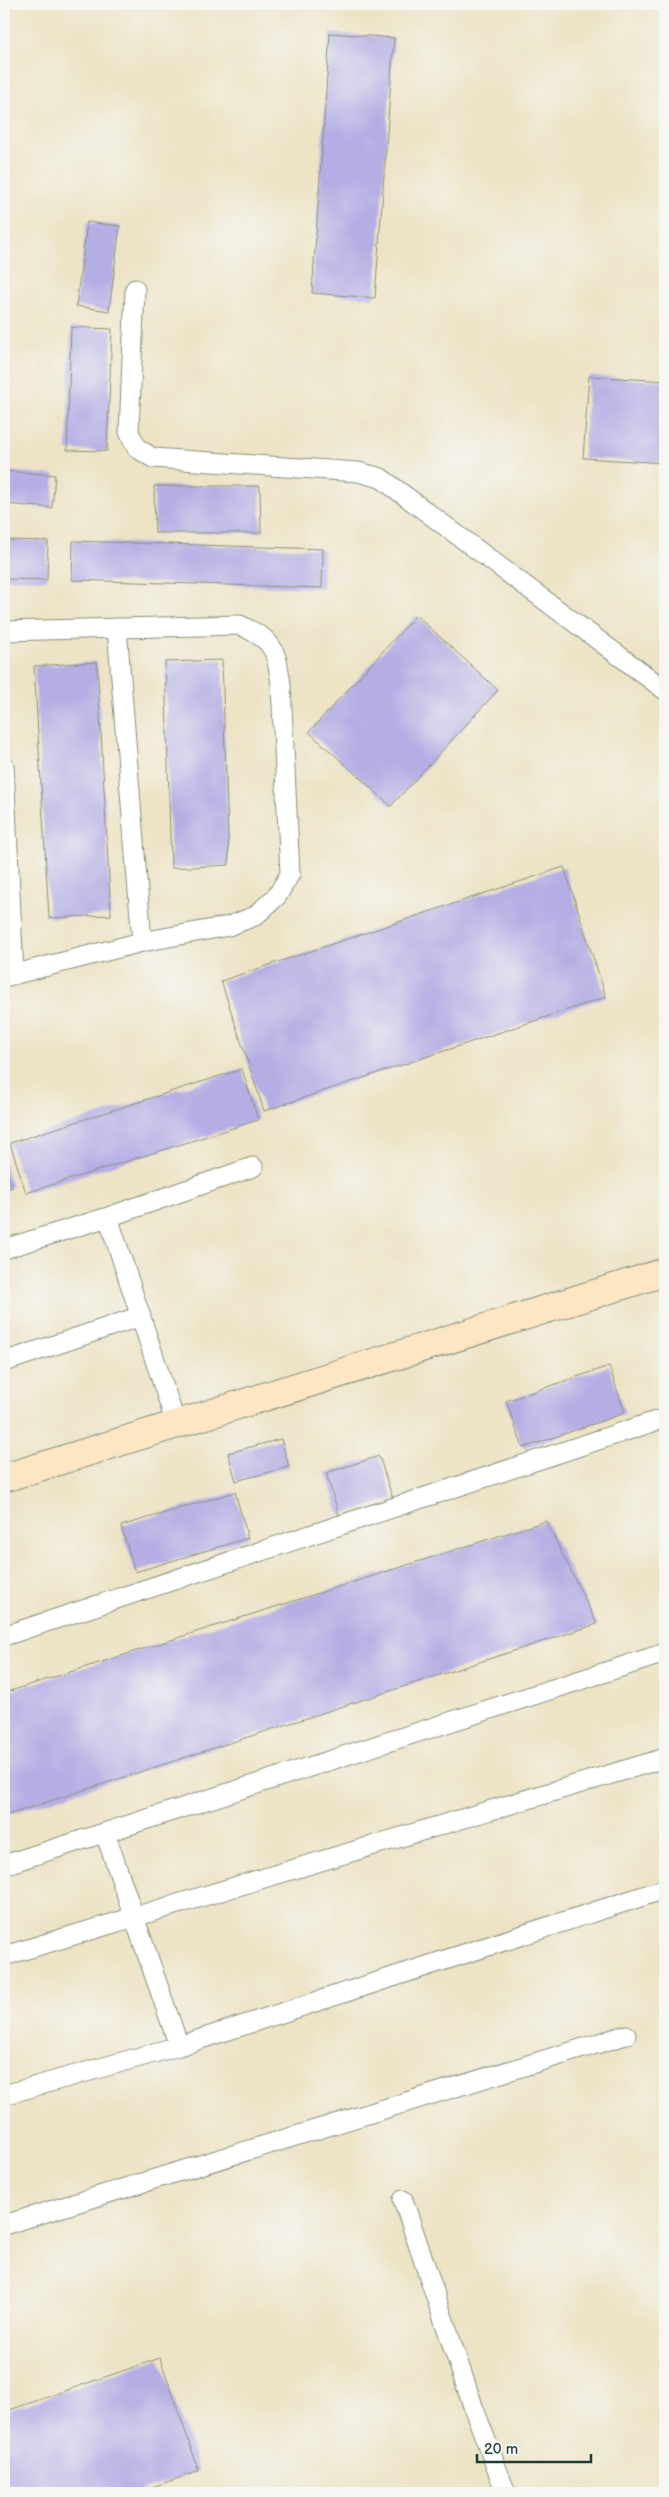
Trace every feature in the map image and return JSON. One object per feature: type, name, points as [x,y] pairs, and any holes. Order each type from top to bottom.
[{"type":"main road","points":[[4,1478],[665,1272]]},
{"type":"lane","points":[[135,289],[129,432],[137,448],[153,458],[358,472],[381,478],[665,690]]},
{"type":"lane","points":[[4,631],[240,625],[264,636],[278,658],[281,685],[290,874],[277,896],[254,916],[229,926],[142,942],[9,976],[4,766]]},
{"type":"lane","points":[[117,628],[142,942]]},
{"type":"lane","points":[[4,1249],[108,1217],[253,1167]]},
{"type":"lane","points":[[108,1217],[176,1424]]},
{"type":"lane","points":[[4,1362],[141,1316]]},
{"type":"lane","points":[[4,1636],[665,1418]]},
{"type":"lane","points":[[4,1865],[665,1653]]},
{"type":"lane","points":[[4,1956],[665,1758]]},
{"type":"lane","points":[[106,1833],[179,2046]]},
{"type":"lane","points":[[4,2096],[179,2046],[665,1889]]},
{"type":"lane","points":[[4,2225],[626,2035]]},
{"type":"lane","points":[[403,2200],[474,2409],[506,2493]]},
{"type":"building","points":[[330,33],[394,38],[375,298],[312,293]]},
{"type":"building","points":[[87,222],[120,226],[109,311],[76,306]]},
{"type":"building","points":[[71,327],[112,329],[107,451],[67,450]]},
{"type":"building","points":[[589,376],[665,381],[665,463],[583,458]]},
{"type":"building","points":[[5,471],[55,475],[52,508],[4,504]]},
{"type":"building","points":[[154,486],[260,486],[261,533],[155,533]]},
{"type":"building","points":[[4,540],[48,541],[47,580],[4,579]]},
{"type":"building","points":[[73,541],[323,549],[322,588],[72,580]]},
{"type":"building","points":[[416,615],[498,690],[391,806],[309,732]]},
{"type":"building","points":[[222,660],[229,865],[171,868],[165,662]]},
{"type":"building","points":[[97,662],[111,915],[49,918],[34,666]]},
{"type":"building","points":[[564,867],[606,997],[264,1111],[221,981]]},
{"type":"building","points":[[242,1069],[258,1120],[26,1193],[10,1143]]},
{"type":"building","points":[[4,1162],[12,1187],[4,1190]]},
{"type":"building","points":[[609,1366],[625,1413],[523,1448],[506,1401]]},
{"type":"building","points":[[281,1439],[289,1467],[236,1481],[228,1453]]},
{"type":"building","points":[[379,1456],[393,1499],[339,1515],[326,1473]]},
{"type":"building","points":[[235,1492],[248,1538],[135,1572],[121,1526]]},
{"type":"building","points":[[546,1521],[597,1624],[4,1816],[4,1693]]},
{"type":"building","points":[[160,2358],[199,2471],[135,2493],[4,2493],[4,2412]]}]
